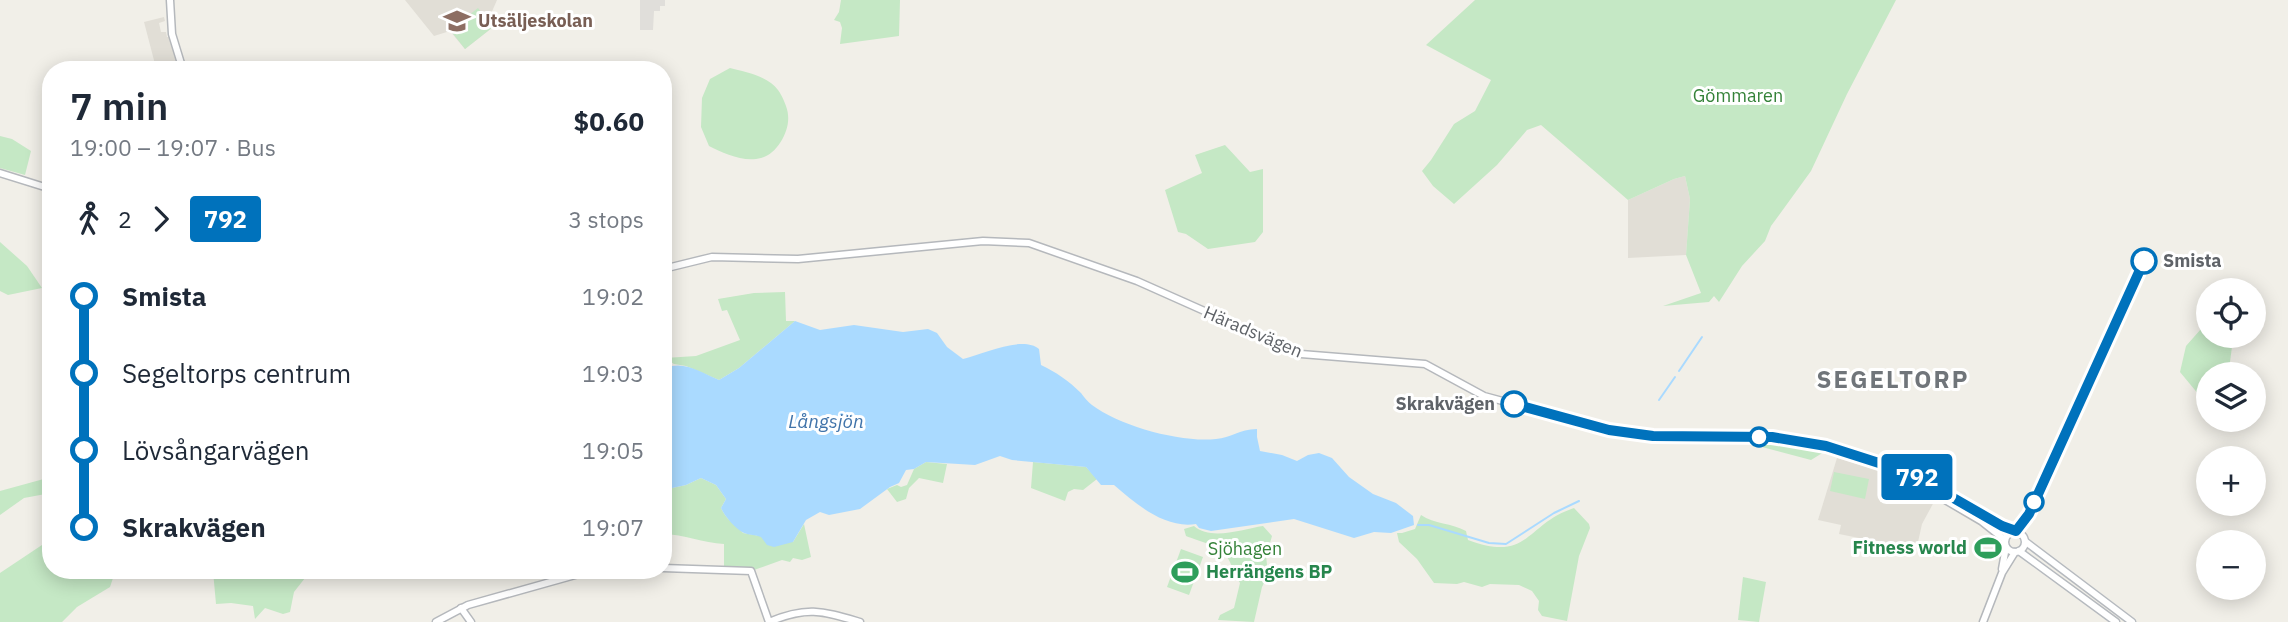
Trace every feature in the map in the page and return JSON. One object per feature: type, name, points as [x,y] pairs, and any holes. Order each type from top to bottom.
[{"type":"street","points":[[170,0],[172,34],[181,61]]},
{"type":"street","points":[[0,173],[42,186]]},
{"type":"street","name":"Häradsvägen","points":[[672,267],[712,257],[798,259],[983,241],[1029,243],[1137,281],[1301,354],[1425,364],[1484,396],[1609,430],[1653,436],[1783,439],[1826,446],[1910,473],[2013,531]]},
{"type":"street","name":"Häradsvägen","points":[[1884,463],[1982,521],[2006,543]]},
{"type":"street","points":[[1983,622],[2002,573],[2008,534],[2013,531],[2020,533],[2025,542],[2132,622]]},
{"type":"street","points":[[2002,573],[2025,542]]},
{"type":"street","points":[[2006,543],[2017,552],[2028,556],[2116,622]]},
{"type":"street","points":[[672,568],[751,571],[769,622],[787,615],[811,611],[835,614],[860,622]]},
{"type":"street","points":[[436,622],[461,608],[562,579]]},
{"type":"street","points":[[461,608],[471,622]]},
{"type":"shaded area","name":"Utsäljeskolan","points":[[405,0],[497,0],[490,16],[493,27],[465,49],[450,31],[434,36]]},
{"type":"shaded area","points":[[640,0],[665,0],[665,6],[660,6],[660,11],[654,11],[653,30],[640,30]]},
{"type":"shaded area","points":[[164,17],[165,21],[159,23],[161,32],[166,32],[167,37],[170,37],[176,61],[154,61],[144,22]]},
{"type":"shaded area","points":[[1685,176],[1690,199],[1686,255],[1628,258],[1628,200]]},
{"type":"shaded area","points":[[1837,458],[1883,472],[1935,500],[1922,524],[1918,542],[1916,541],[1911,554],[1879,542],[1839,534],[1841,525],[1818,520]]},
{"type":"green space","points":[[841,0],[900,0],[899,36],[840,44],[842,28],[840,22],[834,20]]},
{"type":"green space","name":"Gömmaren","points":[[1475,0],[1896,0],[1811,171],[1771,226],[1765,241],[1742,266],[1719,302],[1714,296],[1709,302],[1663,306],[1701,293],[1686,255],[1690,199],[1685,176],[1628,200],[1541,125],[1527,130],[1497,165],[1454,204],[1433,186],[1422,171],[1454,124],[1475,111],[1491,80],[1426,45]]},
{"type":"green space","points":[[478,8],[493,27],[465,49],[450,30]]},
{"type":"green space","points":[[730,68],[756,75],[774,85],[786,106],[788,121],[785,135],[767,156],[754,159],[727,154],[709,146],[701,127],[702,98],[710,79]]},
{"type":"green space","points":[[0,136],[12,139],[31,151],[25,175],[0,168]]},
{"type":"green space","points":[[1225,145],[1250,172],[1263,169],[1263,232],[1255,242],[1208,249],[1186,234],[1178,232],[1165,190],[1202,173],[1195,155]]},
{"type":"green space","points":[[0,242],[27,266],[42,288],[8,295],[0,291]]},
{"type":"green space","points":[[785,292],[786,321],[795,321],[739,368],[719,380],[672,363],[672,358],[696,356],[740,340],[727,310],[722,311],[718,299],[754,293]]},
{"type":"green space","points":[[2196,335],[2196,348],[2232,348],[2230,362],[2196,362],[2196,391],[2180,372],[2186,346]]},
{"type":"green space","points":[[1778,442],[1824,452],[1811,460],[1758,446],[1759,443]]},
{"type":"green space","points":[[926,462],[947,464],[943,483],[919,478],[909,488],[906,499],[897,502],[887,489],[907,485],[914,469]]},
{"type":"green space","points":[[1033,462],[1086,467],[1097,479],[1083,490],[1074,489],[1068,492],[1065,501],[1031,488]]},
{"type":"green space","points":[[1834,472],[1869,479],[1865,499],[1830,491]]},
{"type":"green space","points":[[701,478],[716,485],[726,499],[721,508],[743,533],[793,542],[804,524],[811,557],[802,560],[793,558],[790,562],[782,560],[754,570],[724,567],[724,544],[672,535],[672,488]]},
{"type":"green space","points":[[42,479],[42,495],[24,498],[0,515],[0,491]]},
{"type":"green space","points":[[1574,508],[1590,528],[1579,556],[1567,621],[1542,616],[1538,610],[1539,601],[1532,591],[1519,585],[1490,584],[1482,587],[1464,582],[1434,583],[1417,559],[1399,542],[1397,533],[1415,529],[1421,515],[1466,531],[1468,540],[1504,547],[1526,539],[1545,523]]},
{"type":"green space","name":"Sjöhagen","points":[[1194,526],[1209,533],[1218,533],[1263,526],[1272,536],[1270,543],[1265,545],[1268,575],[1262,587],[1254,622],[1218,620],[1220,615],[1234,608],[1240,583],[1223,553],[1214,546],[1186,536],[1184,529]]},
{"type":"green space","points":[[42,545],[42,579],[113,579],[110,587],[77,607],[62,622],[0,622],[0,573]]},
{"type":"green space","name":"Herrängens BP","points":[[1181,549],[1203,557],[1189,595],[1167,587]]},
{"type":"green space","points":[[1743,577],[1766,582],[1759,622],[1738,620]]},
{"type":"green space","points":[[214,579],[304,579],[294,592],[290,612],[283,614],[265,608],[255,619],[253,606],[216,604]]},
{"type":"water","name":"Långsjön","points":[[795,321],[820,330],[854,325],[903,332],[928,329],[937,333],[947,347],[963,359],[1013,345],[1032,345],[1039,349],[1041,365],[1067,381],[1092,405],[1118,420],[1169,436],[1202,440],[1257,429],[1260,451],[1297,461],[1319,453],[1332,458],[1349,477],[1373,494],[1396,503],[1413,516],[1414,525],[1391,533],[1374,532],[1354,538],[1294,519],[1211,531],[1199,528],[1196,524],[1173,523],[1152,514],[1114,485],[1101,485],[1086,467],[1012,460],[1000,456],[975,465],[926,462],[906,470],[899,483],[860,509],[829,515],[820,512],[806,520],[793,542],[774,547],[767,545],[761,537],[744,533],[728,519],[721,508],[726,499],[716,485],[701,478],[672,488],[672,366],[693,368],[719,380],[739,368]]},
{"type":"waterway","points":[[1679,371],[1702,337]]},
{"type":"waterway","points":[[1659,400],[1675,377]]},
{"type":"waterway","points":[[1418,525],[1429,525],[1489,543],[1506,544],[1554,513],[1579,501]]},
{"type":"bus line","name":"792","points":[[1514,404],[1609,430],[1653,436],[1772,437],[1831,447],[1910,473],[2002,526],[2016,531],[2029,514],[2144,261]]},
{"type":"place","name":"Utsäljeskolan","points":[[457,21]]},
{"type":"place","name":"Smista","points":[[2144,261]]},
{"type":"place","name":"Skrakvägen","points":[[1514,404]]},
{"type":"place","name":"Fitness world","points":[[1988,548]]},
{"type":"place","name":"Herrängens BP","points":[[1185,572]]},
{"type":"district","name":"SEGELTORP","points":[[1893,380]]}]
